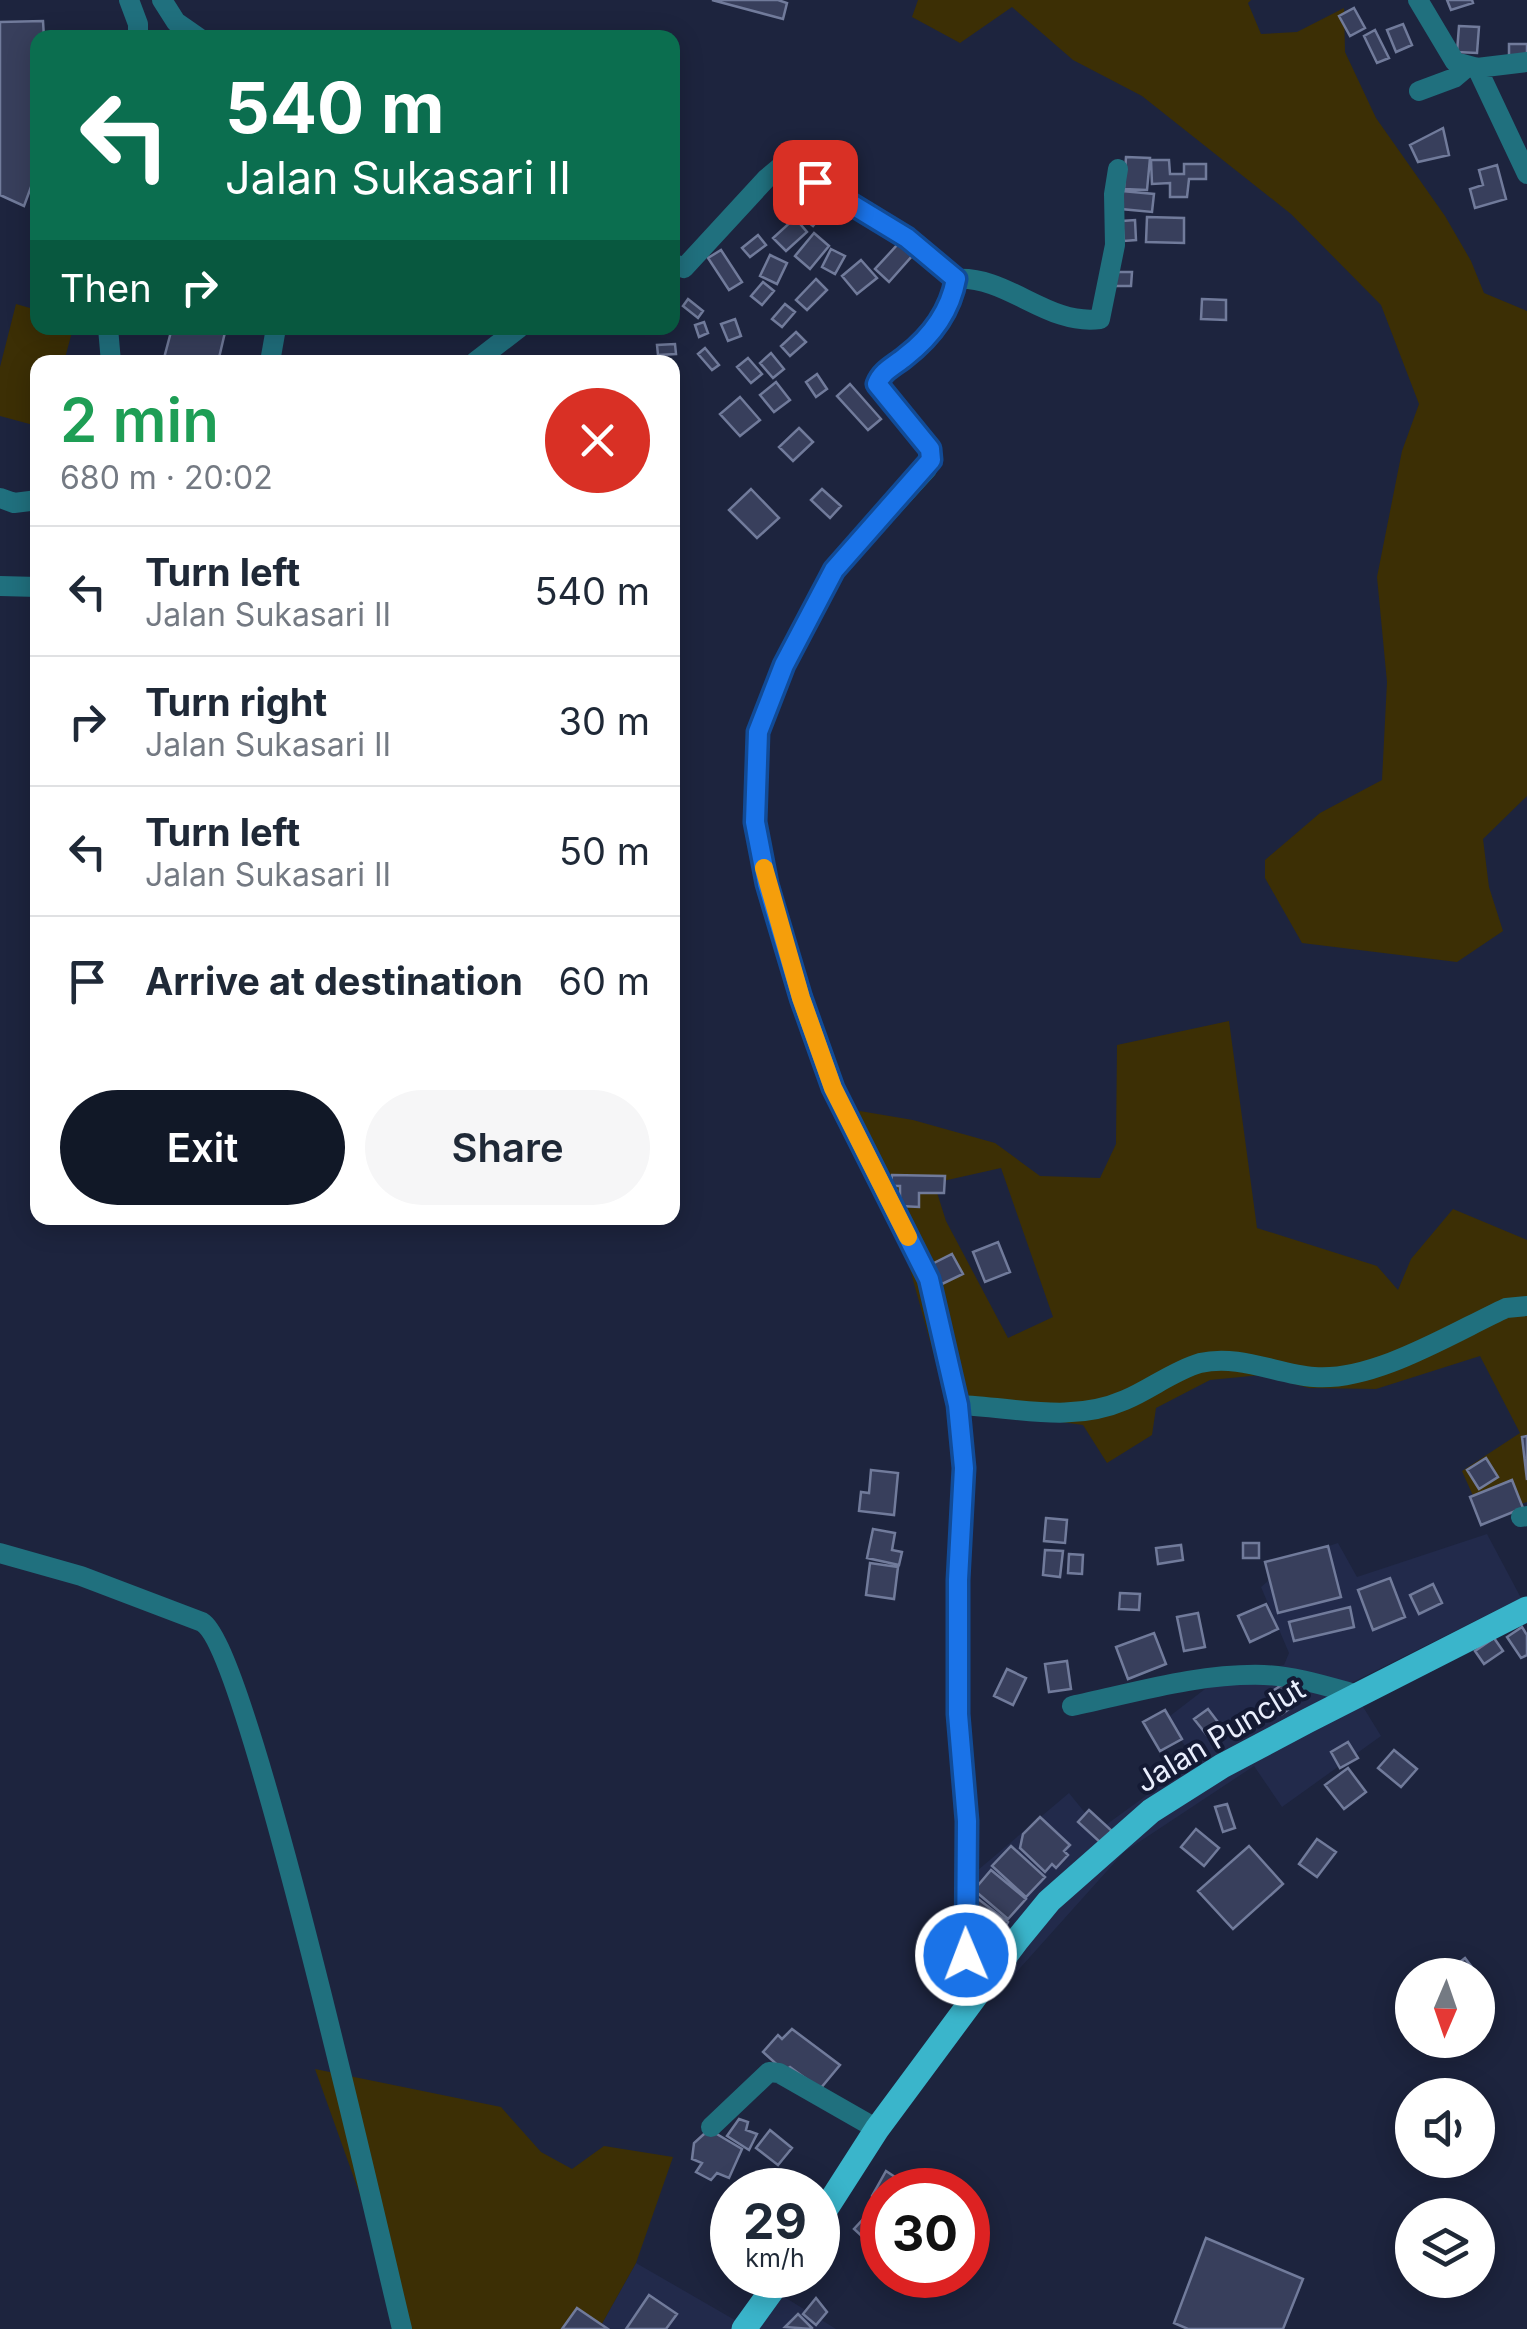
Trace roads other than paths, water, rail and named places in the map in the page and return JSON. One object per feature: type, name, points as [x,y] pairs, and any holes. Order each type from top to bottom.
[{"type":"main road","name":"Jalan Punclut","points":[[840,2187],[877,2129],[1050,1900],[1152,1811],[1222,1766],[1527,1609]]},
{"type":"main road","points":[[744,2329],[766,2298]]},
{"type":"street","points":[[129,0],[138,30]]},
{"type":"street","points":[[162,0],[176,22],[188,30]]},
{"type":"street","points":[[1418,0],[1450,56],[1472,68],[1527,174]]},
{"type":"street","points":[[1419,91],[1472,68],[1527,62]]},
{"type":"street","points":[[680,264],[784,164],[907,238],[956,279],[976,277],[1052,313],[1086,321],[1100,319],[1115,244],[1114,194],[1118,170]]},
{"type":"street","points":[[956,279],[940,324],[880,375],[877,384],[930,449],[931,460],[834,570],[792,649],[758,732],[755,822],[767,884],[801,998],[833,1088],[929,1279],[958,1405],[964,1468],[958,1580],[958,1714],[967,1821],[965,1940],[966,1955],[984,1984]]},
{"type":"street","points":[[485,355],[510,335]]},
{"type":"street","points":[[0,498],[30,501]]},
{"type":"street","points":[[0,586],[30,587]]},
{"type":"street","points":[[958,1405],[1001,1406],[1044,1415],[1086,1412],[1125,1400],[1203,1362],[1252,1363],[1314,1377],[1366,1373],[1506,1308],[1527,1306]]},
{"type":"street","points":[[0,1553],[81,1576],[202,1622],[212,1633],[265,1785],[310,1944],[402,2329]]},
{"type":"street","points":[[1072,1706],[1212,1677],[1266,1675],[1356,1694]]},
{"type":"street","points":[[711,2127],[769,2072],[779,2073],[877,2129]]}]
